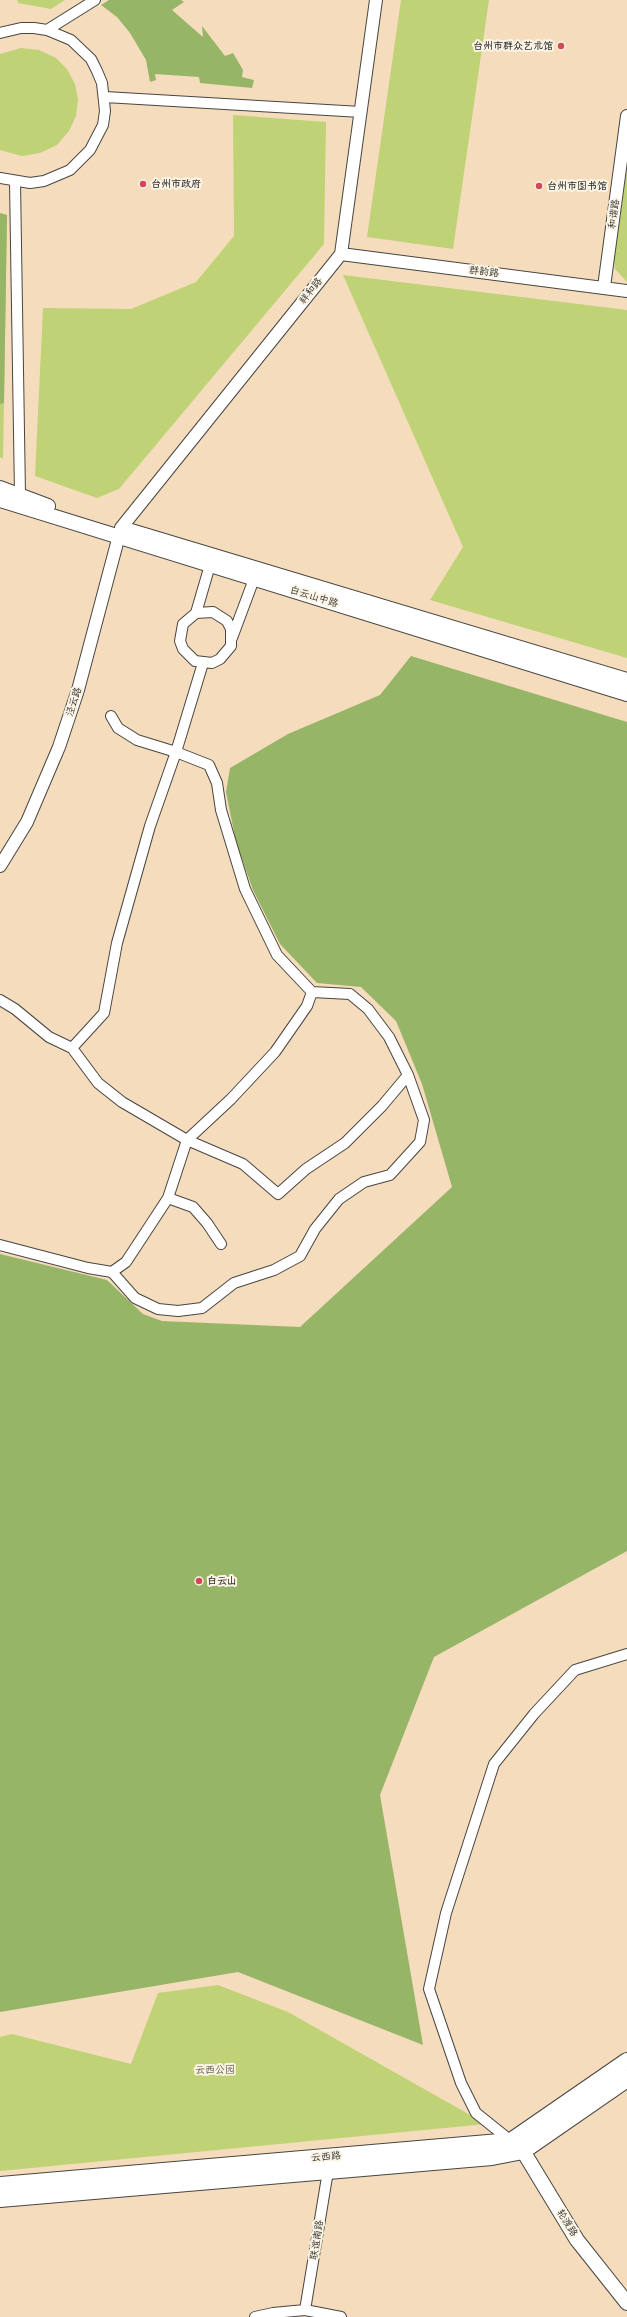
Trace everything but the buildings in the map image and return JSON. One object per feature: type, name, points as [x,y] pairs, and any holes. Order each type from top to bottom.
[{"type":"main road","name":"白云山中路","points":[[0,488],[210,565],[627,694]]},
{"type":"main road","name":"白云山中路","points":[[0,500],[120,532],[627,680]]},
{"type":"main road","name":"云西路","points":[[0,2185],[517,2146],[627,2061]]},
{"type":"main road","name":"云西路","points":[[0,2199],[492,2157],[517,2146],[627,2079]]},
{"type":"main road","name":"轮渡路","points":[[517,2146],[577,2240],[627,2303]]},
{"type":"street","points":[[47,30],[95,0]]},
{"type":"street","points":[[341,254],[376,0]]},
{"type":"street","points":[[0,33],[21,28],[47,30],[65,37],[82,49],[98,71],[105,97],[103,125],[90,150],[81,161],[57,177],[30,183],[15,182],[0,178]]},
{"type":"street","points":[[105,97],[361,112]]},
{"type":"street","name":"和谐路","points":[[604,288],[627,116]]},
{"type":"street","points":[[15,182],[20,495]]},
{"type":"street","name":"群韵路","points":[[341,254],[627,291]]},
{"type":"street","name":"祥和路","points":[[120,532],[341,254]]},
{"type":"street","name":"泾云路","points":[[0,866],[27,822],[59,747],[84,670],[120,532]]},
{"type":"street","points":[[196,613],[210,565]]},
{"type":"street","points":[[232,638],[231,629],[221,615],[204,611],[196,613],[183,624],[180,641],[188,656],[203,663],[212,663],[223,657],[231,646],[232,638],[254,579]]},
{"type":"street","points":[[72,1048],[104,1013],[117,943],[146,840],[176,752],[203,663]]},
{"type":"street","points":[[0,1244],[88,1268],[112,1272],[136,1298],[158,1309],[178,1311],[202,1308],[234,1283],[274,1270],[300,1256],[315,1228],[339,1199],[364,1182],[390,1174],[420,1142],[424,1120],[408,1075],[390,1037],[368,1009],[350,994],[312,992],[277,955],[245,889],[221,810],[218,783],[209,765],[176,752],[137,740],[118,728],[111,716]]},
{"type":"street","points":[[112,1272],[126,1262],[168,1198],[187,1140],[231,1099],[275,1052],[307,1006],[312,992]]},
{"type":"street","points":[[0,1000],[16,1009],[49,1037],[72,1048],[98,1083],[116,1097],[187,1140],[243,1164],[278,1194],[306,1169],[344,1143],[382,1106],[408,1075]]},
{"type":"street","points":[[168,1198],[193,1207],[207,1223],[221,1244]]},
{"type":"street","points":[[517,2146],[476,2113],[461,2084],[429,1989],[446,1913],[494,1764],[534,1714],[575,1670],[627,1654]]},
{"type":"street","name":"联谊南路","points":[[305,2310],[328,2171]]},
{"type":"street","points":[[255,2317],[273,2313],[305,2310],[341,2317]]},
{"type":"green space","points":[[17,0],[65,0],[51,9],[18,3]]},
{"type":"green space","points":[[109,0],[181,0],[184,2],[172,10],[203,37],[202,26],[225,56],[233,53],[243,70],[242,77],[254,80],[252,88],[200,83],[199,77],[155,74],[156,80],[150,82],[146,60],[130,33],[117,17],[101,5]]},
{"type":"green space","points":[[401,0],[489,0],[453,249],[367,237]]},
{"type":"green space","points":[[21,48],[39,50],[56,58],[67,69],[75,84],[78,100],[76,116],[69,131],[57,145],[40,153],[22,156],[0,150],[0,54]]},
{"type":"green space","points":[[233,115],[326,122],[324,244],[119,489],[97,498],[35,476],[43,308],[131,309],[196,282],[234,236]]},
{"type":"green space","points":[[627,169],[627,282],[615,269],[614,260]]},
{"type":"green space","points":[[0,213],[7,215],[3,459],[0,457]]},
{"type":"green space","points":[[0,213],[7,215],[4,403],[0,404]]},
{"type":"green space","points":[[343,275],[627,310],[627,658],[430,600],[463,547]]},
{"type":"green space","points":[[411,656],[627,722],[627,1551],[434,1657],[380,1795],[423,2045],[238,1972],[0,2012],[0,1254],[107,1280],[143,1314],[162,1321],[300,1327],[452,1187],[422,1084],[396,1021],[361,987],[317,983],[280,944],[253,890],[236,842],[226,792],[230,768],[288,734],[380,695]]},
{"type":"green space","name":"云西公园","points":[[218,1985],[288,2012],[486,2124],[0,2171],[0,2037],[12,2034],[131,2064],[158,1993]]},
{"type":"place","name":"台州市群众艺术馆","points":[[561,46]]},
{"type":"place","name":"台州市政府","points":[[143,184]]},
{"type":"place","name":"台州市图书馆","points":[[539,186]]},
{"type":"place","name":"白云山","points":[[199,1581]]}]
